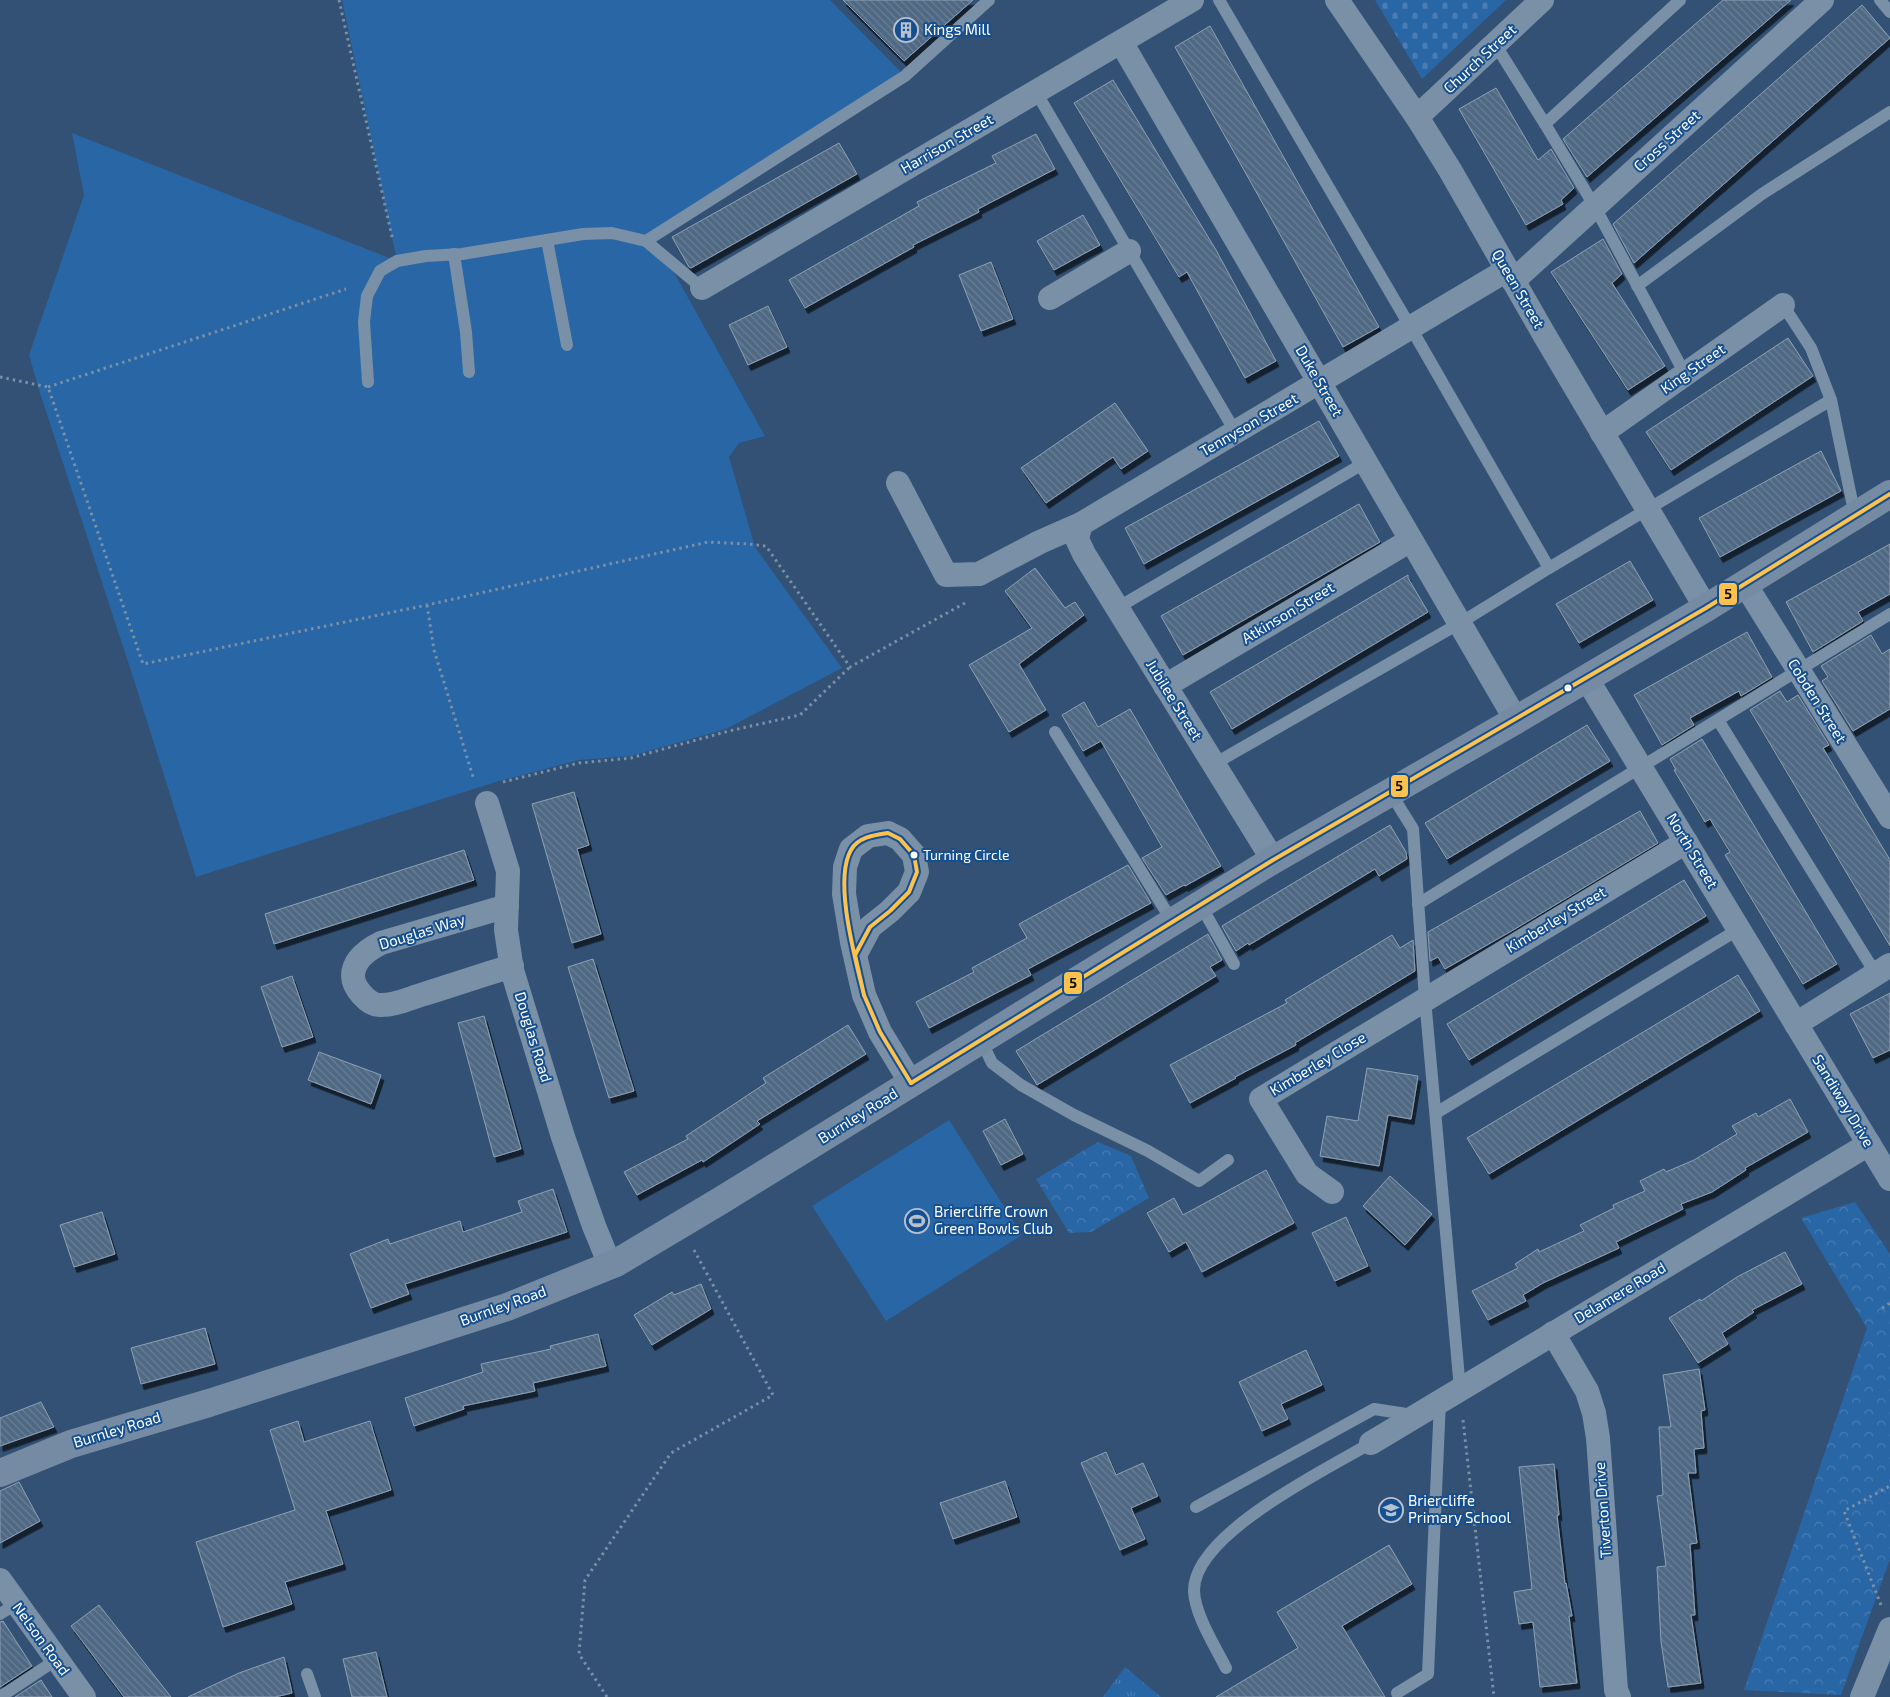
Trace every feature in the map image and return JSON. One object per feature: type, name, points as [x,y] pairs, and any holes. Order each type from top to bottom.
[{"type":"street","name":"Harrison Street","points":[[702,288],[1192,0]]},
{"type":"street","name":"Queen Street","points":[[1336,0],[1417,118],[1706,608]]},
{"type":"street","name":"Church Street","points":[[1417,118],[1542,0]]},
{"type":"street","name":"Cross Street","points":[[1510,276],[1594,207],[1822,0]]},
{"type":"street","name":"Duke Street","points":[[1121,42],[1516,720]]},
{"type":"street","points":[[1050,298],[1129,251]]},
{"type":"street","name":"Tennyson Street","points":[[898,483],[946,574],[979,574],[1040,542],[1079,532],[1236,433],[1411,328],[1510,276]]},
{"type":"street","name":"King Street","points":[[1602,433],[1783,305]]},
{"type":"street","name":"Burnley Road","points":[[0,1473],[70,1444],[507,1307],[610,1265],[680,1225],[1273,860],[1587,679],[1890,494]]},
{"type":"street","name":"Jubilee Street","points":[[1079,532],[1084,554],[1273,860]]},
{"type":"street","name":"Atkinson Street","points":[[1165,686],[1411,540]]},
{"type":"street","name":"Cobden Street","points":[[1745,584],[1890,817]]},
{"type":"street","name":"North Street","points":[[1587,679],[1796,1024]]},
{"type":"street","name":"Douglas Road","points":[[486,801],[508,871],[506,930],[512,966],[563,1137],[594,1226],[610,1265]]},
{"type":"street","points":[[855,955],[870,927],[909,892],[918,872],[914,855],[900,838],[888,833],[868,836],[851,849],[845,867],[844,894],[855,955],[864,995],[876,1022],[911,1083]]},
{"type":"street","name":"Kimberley Street","points":[[1425,999],[1686,842]]},
{"type":"street","name":"Douglas Way","points":[[507,906],[381,943],[366,951],[355,966],[353,977],[367,1000],[378,1006],[399,1002],[512,966]]},
{"type":"street","points":[[1796,1024],[1883,970]]},
{"type":"street","name":"Kimberley Close","points":[[1332,1192],[1307,1174],[1261,1098],[1425,999]]},
{"type":"street","name":"Sandiway Drive","points":[[1796,1024],[1890,1179]]},
{"type":"street","name":"Delamere Road","points":[[1371,1443],[1869,1144]]},
{"type":"street","name":"Tiverton Drive","points":[[1553,1333],[1587,1391],[1594,1413],[1598,1438],[1616,1690],[1619,1697]]},
{"type":"street","name":"Nelson Road","points":[[0,1580],[8,1609],[56,1660],[84,1697]]},
{"type":"street","points":[[1862,1697],[1886,1619]]},
{"type":"lane","points":[[646,241],[905,76],[989,0]]},
{"type":"lane","points":[[1219,0],[1549,568]]},
{"type":"lane","points":[[1545,124],[1680,0]]},
{"type":"lane","points":[[1880,0],[1890,12]]},
{"type":"lane","points":[[1495,44],[1594,207],[1685,374]]},
{"type":"lane","points":[[1036,92],[1236,433]]},
{"type":"lane","points":[[1637,286],[1762,194],[1890,112]]},
{"type":"lane","points":[[368,382],[364,322],[367,296],[380,271],[398,261],[583,234],[612,233],[646,241],[702,288]]},
{"type":"lane","points":[[547,240],[567,346]]},
{"type":"lane","points":[[454,254],[466,332],[468,372]]},
{"type":"lane","points":[[1783,305],[1811,348],[1831,400],[1855,516]]},
{"type":"lane","points":[[1214,764],[1460,623],[1831,400]]},
{"type":"lane","points":[[1117,608],[1366,462]]},
{"type":"lane","points":[[1418,904],[1890,614]]},
{"type":"lane","points":[[1718,720],[1883,970]]},
{"type":"lane","points":[[1055,732],[1172,921]]},
{"type":"lane","points":[[1390,792],[1413,829],[1425,999],[1436,1113],[1450,1395],[1428,1674],[1397,1693]]},
{"type":"lane","points":[[1200,904],[1234,964]]},
{"type":"lane","points":[[1436,1113],[1739,929]]},
{"type":"lane","points":[[981,1040],[992,1063],[1020,1085],[1074,1115],[1148,1151],[1198,1181],[1228,1160]]},
{"type":"lane","points":[[1196,1506],[1374,1409],[1415,1416]]},
{"type":"lane","points":[[1226,1668],[1199,1614],[1194,1590],[1200,1567],[1216,1546],[1243,1521],[1286,1493],[1371,1443]]},
{"type":"lane","points":[[0,1697],[56,1660]]},
{"type":"lane","points":[[307,1674],[315,1697]]},
{"type":"path","points":[[339,0],[398,261]]},
{"type":"path","points":[[0,377],[48,387],[376,280]]},
{"type":"path","points":[[48,387],[143,664],[427,605],[708,542],[766,546],[850,667]]},
{"type":"path","points":[[427,605],[434,650],[475,782],[486,801],[500,783],[579,763],[631,758],[729,731],[800,716],[850,667],[968,601]]},
{"type":"path","points":[[607,1697],[579,1654],[585,1580],[672,1453],[773,1395],[680,1225]]},
{"type":"path","points":[[1882,1308],[1890,1303]]},
{"type":"path","points":[[1450,1395],[1494,1697]]},
{"type":"path","points":[[1886,1619],[1844,1511],[1890,1486]]},
{"type":"green space","points":[[342,0],[830,0],[901,72],[656,240],[765,436],[739,443],[729,457],[755,547],[842,668],[726,729],[631,756],[579,760],[499,781],[196,877],[29,355],[84,195],[72,133],[397,261]]},
{"type":"green space","points":[[1375,0],[1506,0],[1422,79]]},
{"type":"green space","name":"Briercliffe Crown Green Bowls Club","points":[[949,1120],[1022,1235],[886,1321],[812,1206]]},
{"type":"green space","points":[[1098,1142],[1131,1156],[1149,1198],[1091,1232],[1069,1233],[1036,1179]]},
{"type":"green space","points":[[1855,1202],[1890,1254],[1890,1559],[1841,1695],[1744,1690],[1867,1328],[1801,1218]]},
{"type":"green space","points":[[1125,1667],[1161,1697],[1103,1697]]},
{"type":"building","name":"Kings Mill","points":[[843,0],[973,0],[904,61]]},
{"type":"building","points":[[1723,0],[1791,0],[1587,177],[1563,139]]},
{"type":"building","points":[[1862,5],[1890,38],[1634,263],[1613,224]]},
{"type":"building","points":[[1210,26],[1379,327],[1343,347],[1175,47]]},
{"type":"building","points":[[1113,80],[1216,250],[1276,361],[1245,378],[1187,272],[1179,277],[1074,103]]},
{"type":"building","points":[[1496,88],[1538,160],[1551,149],[1574,188],[1561,200],[1563,204],[1526,225],[1459,109]]},
{"type":"building","points":[[1036,134],[1055,169],[978,209],[979,212],[913,245],[914,247],[805,308],[789,280],[919,206],[917,202],[996,163],[992,156]]},
{"type":"building","points":[[839,143],[857,174],[691,268],[689,267],[672,237]]},
{"type":"building","points":[[1083,215],[1100,245],[1054,270],[1037,241]]},
{"type":"building","points":[[1603,239],[1622,274],[1612,283],[1665,366],[1628,390],[1551,272]]},
{"type":"building","points":[[991,262],[1013,319],[981,331],[959,275]]},
{"type":"building","points":[[768,306],[787,347],[748,365],[729,325]]},
{"type":"building","points":[[1788,338],[1813,376],[1671,470],[1646,432]]},
{"type":"building","points":[[1115,403],[1148,451],[1121,469],[1113,457],[1046,503],[1021,468]]},
{"type":"building","points":[[1319,421],[1339,456],[1144,564],[1125,528]]},
{"type":"building","points":[[1821,451],[1841,491],[1720,557],[1699,518]]},
{"type":"building","points":[[1359,504],[1380,542],[1183,655],[1161,616]]},
{"type":"building","points":[[1890,544],[1890,594],[1858,612],[1863,621],[1813,652],[1786,602]]},
{"type":"building","points":[[1630,561],[1653,600],[1579,643],[1556,604]]},
{"type":"building","points":[[1035,568],[1065,608],[1075,602],[1084,615],[1019,664],[1046,710],[1009,732],[969,665],[1032,628],[1005,591]]},
{"type":"building","points":[[1408,575],[1428,612],[1232,729],[1210,692]]},
{"type":"building","points":[[1747,632],[1772,677],[1741,696],[1739,691],[1690,718],[1694,725],[1662,745],[1634,695]]},
{"type":"building","points":[[1871,635],[1882,654],[1890,649],[1890,709],[1853,731],[1822,681],[1828,677],[1821,666]]},
{"type":"building","points":[[1780,691],[1787,702],[1798,695],[1829,745],[1823,748],[1890,860],[1890,946],[1750,710]]},
{"type":"building","points":[[1084,702],[1098,727],[1130,709],[1221,866],[1166,895],[1142,858],[1162,847],[1101,741],[1083,751],[1062,715]]},
{"type":"building","points":[[1587,725],[1610,761],[1447,859],[1425,823]]},
{"type":"building","points":[[1702,739],[1837,964],[1803,984],[1725,855],[1730,852],[1710,819],[1705,822],[1674,770],[1676,770],[1670,759]]},
{"type":"building","points":[[574,792],[589,845],[577,849],[601,934],[572,943],[532,804]]},
{"type":"building","points":[[1640,811],[1658,843],[1445,969],[1438,957],[1430,961],[1428,932]]},
{"type":"building","points":[[1390,825],[1406,852],[1407,859],[1379,876],[1375,869],[1236,951],[1222,926]]},
{"type":"building","points":[[464,850],[474,880],[274,944],[265,914]]},
{"type":"building","points":[[1128,865],[1151,903],[1028,969],[1031,975],[929,1028],[916,1002],[974,972],[972,968],[1027,938],[1019,924]]},
{"type":"building","points":[[1684,880],[1706,916],[1469,1060],[1447,1024]]},
{"type":"building","points":[[1208,934],[1222,960],[1210,967],[1216,976],[1037,1085],[1016,1051]]},
{"type":"building","points":[[1392,935],[1400,948],[1413,940],[1415,971],[1295,1043],[1296,1045],[1190,1103],[1170,1065],[1287,1003],[1285,1000]]},
{"type":"building","points":[[593,959],[634,1091],[609,1098],[568,967]]},
{"type":"building","points":[[1738,975],[1760,1011],[1489,1174],[1467,1138]]},
{"type":"building","points":[[292,976],[313,1037],[282,1047],[261,987]]},
{"type":"building","points":[[1890,993],[1890,1050],[1873,1058],[1850,1014]]},
{"type":"building","points":[[484,1016],[521,1149],[494,1157],[458,1023]]},
{"type":"building","points":[[848,1025],[866,1054],[757,1121],[760,1124],[703,1162],[702,1160],[637,1195],[624,1172],[688,1139],[686,1136],[766,1083],[763,1078]]},
{"type":"building","points":[[319,1052],[381,1075],[371,1104],[308,1080]]},
{"type":"building","points":[[1367,1068],[1418,1076],[1411,1119],[1388,1115],[1379,1166],[1320,1156],[1327,1116],[1358,1121]]},
{"type":"building","points":[[1790,1099],[1808,1132],[1745,1168],[1746,1170],[1712,1192],[1681,1204],[1683,1209],[1616,1242],[1619,1248],[1543,1283],[1523,1295],[1526,1301],[1488,1320],[1472,1291],[1518,1268],[1515,1264],[1538,1249],[1539,1252],[1584,1231],[1580,1225],[1614,1208],[1613,1205],[1645,1191],[1640,1181],[1664,1169],[1666,1172],[1694,1160],[1737,1134],[1732,1126],[1756,1113],[1758,1117]]},
{"type":"building","points":[[1005,1119],[1023,1154],[1001,1165],[983,1131]]},
{"type":"building","points":[[1266,1170],[1294,1223],[1202,1272],[1186,1242],[1169,1252],[1147,1213],[1174,1198],[1183,1215]]},
{"type":"building","points":[[1390,1176],[1432,1214],[1405,1245],[1363,1206]]},
{"type":"building","points":[[553,1189],[567,1232],[405,1284],[409,1294],[371,1308],[350,1254],[388,1239],[390,1244],[460,1221],[463,1232],[522,1212],[518,1201]]},
{"type":"building","points":[[102,1212],[115,1254],[74,1267],[60,1225]]},
{"type":"building","points":[[1346,1217],[1368,1266],[1335,1281],[1312,1233]]},
{"type":"building","points":[[1785,1252],[1802,1284],[1752,1310],[1754,1312],[1722,1333],[1728,1344],[1698,1363],[1669,1318],[1700,1299],[1701,1301],[1737,1277]]},
{"type":"building","points":[[701,1284],[711,1309],[652,1345],[634,1315],[672,1292],[674,1295]]},
{"type":"building","points":[[205,1328],[215,1364],[141,1384],[131,1348]]},
{"type":"building","points":[[598,1334],[606,1366],[533,1383],[535,1391],[463,1406],[464,1409],[414,1426],[405,1398],[483,1372],[481,1364],[551,1349],[550,1346]]},
{"type":"building","points":[[1306,1350],[1322,1385],[1281,1404],[1288,1419],[1262,1431],[1239,1382]]},
{"type":"building","points":[[1699,1369],[1705,1410],[1701,1411],[1704,1448],[1694,1449],[1696,1473],[1688,1473],[1697,1543],[1690,1544],[1695,1615],[1691,1615],[1701,1683],[1668,1687],[1661,1642],[1657,1567],[1666,1566],[1657,1496],[1663,1495],[1659,1427],[1671,1427],[1663,1375]]},
{"type":"building","points":[[41,1402],[54,1427],[0,1446],[0,1418]]},
{"type":"building","points":[[298,1421],[304,1442],[370,1421],[391,1490],[326,1511],[343,1564],[285,1582],[292,1604],[223,1627],[196,1542],[295,1510],[270,1430]]},
{"type":"building","points":[[1106,1452],[1116,1475],[1143,1463],[1158,1496],[1131,1508],[1145,1539],[1120,1550],[1081,1463]]},
{"type":"building","points":[[1554,1464],[1559,1515],[1557,1515],[1565,1584],[1572,1616],[1569,1616],[1577,1683],[1540,1687],[1533,1622],[1519,1624],[1514,1592],[1532,1589],[1519,1467]]},
{"type":"building","points":[[1005,1481],[1017,1517],[953,1539],[940,1503]]},
{"type":"building","points":[[19,1482],[40,1521],[0,1543],[0,1491]]},
{"type":"building","points":[[1389,1545],[1412,1584],[1342,1626],[1385,1697],[1216,1697],[1298,1648],[1277,1612]]},
{"type":"building","points":[[99,1605],[171,1697],[124,1697],[71,1626]]},
{"type":"building","points":[[3,1621],[32,1666],[0,1687],[0,1622]]},
{"type":"building","points":[[376,1652],[387,1697],[352,1697],[343,1659]]},
{"type":"building","points":[[284,1657],[292,1693],[275,1697],[188,1697],[239,1673]]},
{"type":"building","points":[[41,1680],[52,1697],[15,1697]]},
{"type":"transit line","name":"5","points":[[911,1083],[1273,860],[1706,608],[1890,494]]},
{"type":"transit line","name":"5","points":[[888,833],[900,839],[914,855],[917,872],[909,892],[870,927],[855,955],[864,995],[852,942],[845,901],[844,881],[846,864],[851,850],[862,839],[888,833]]},
{"type":"transit line","name":"5","points":[[864,995],[880,1032],[911,1083]]},
{"type":"place","name":"Kings Mill","points":[[906,30]]},
{"type":"place","name":"Turning Circle","points":[[914,855]]},
{"type":"place","name":"Briercliffe Crown Green Bowls Club","points":[[917,1221]]},
{"type":"place","name":"Briercliffe Primary School","points":[[1391,1510]]}]
